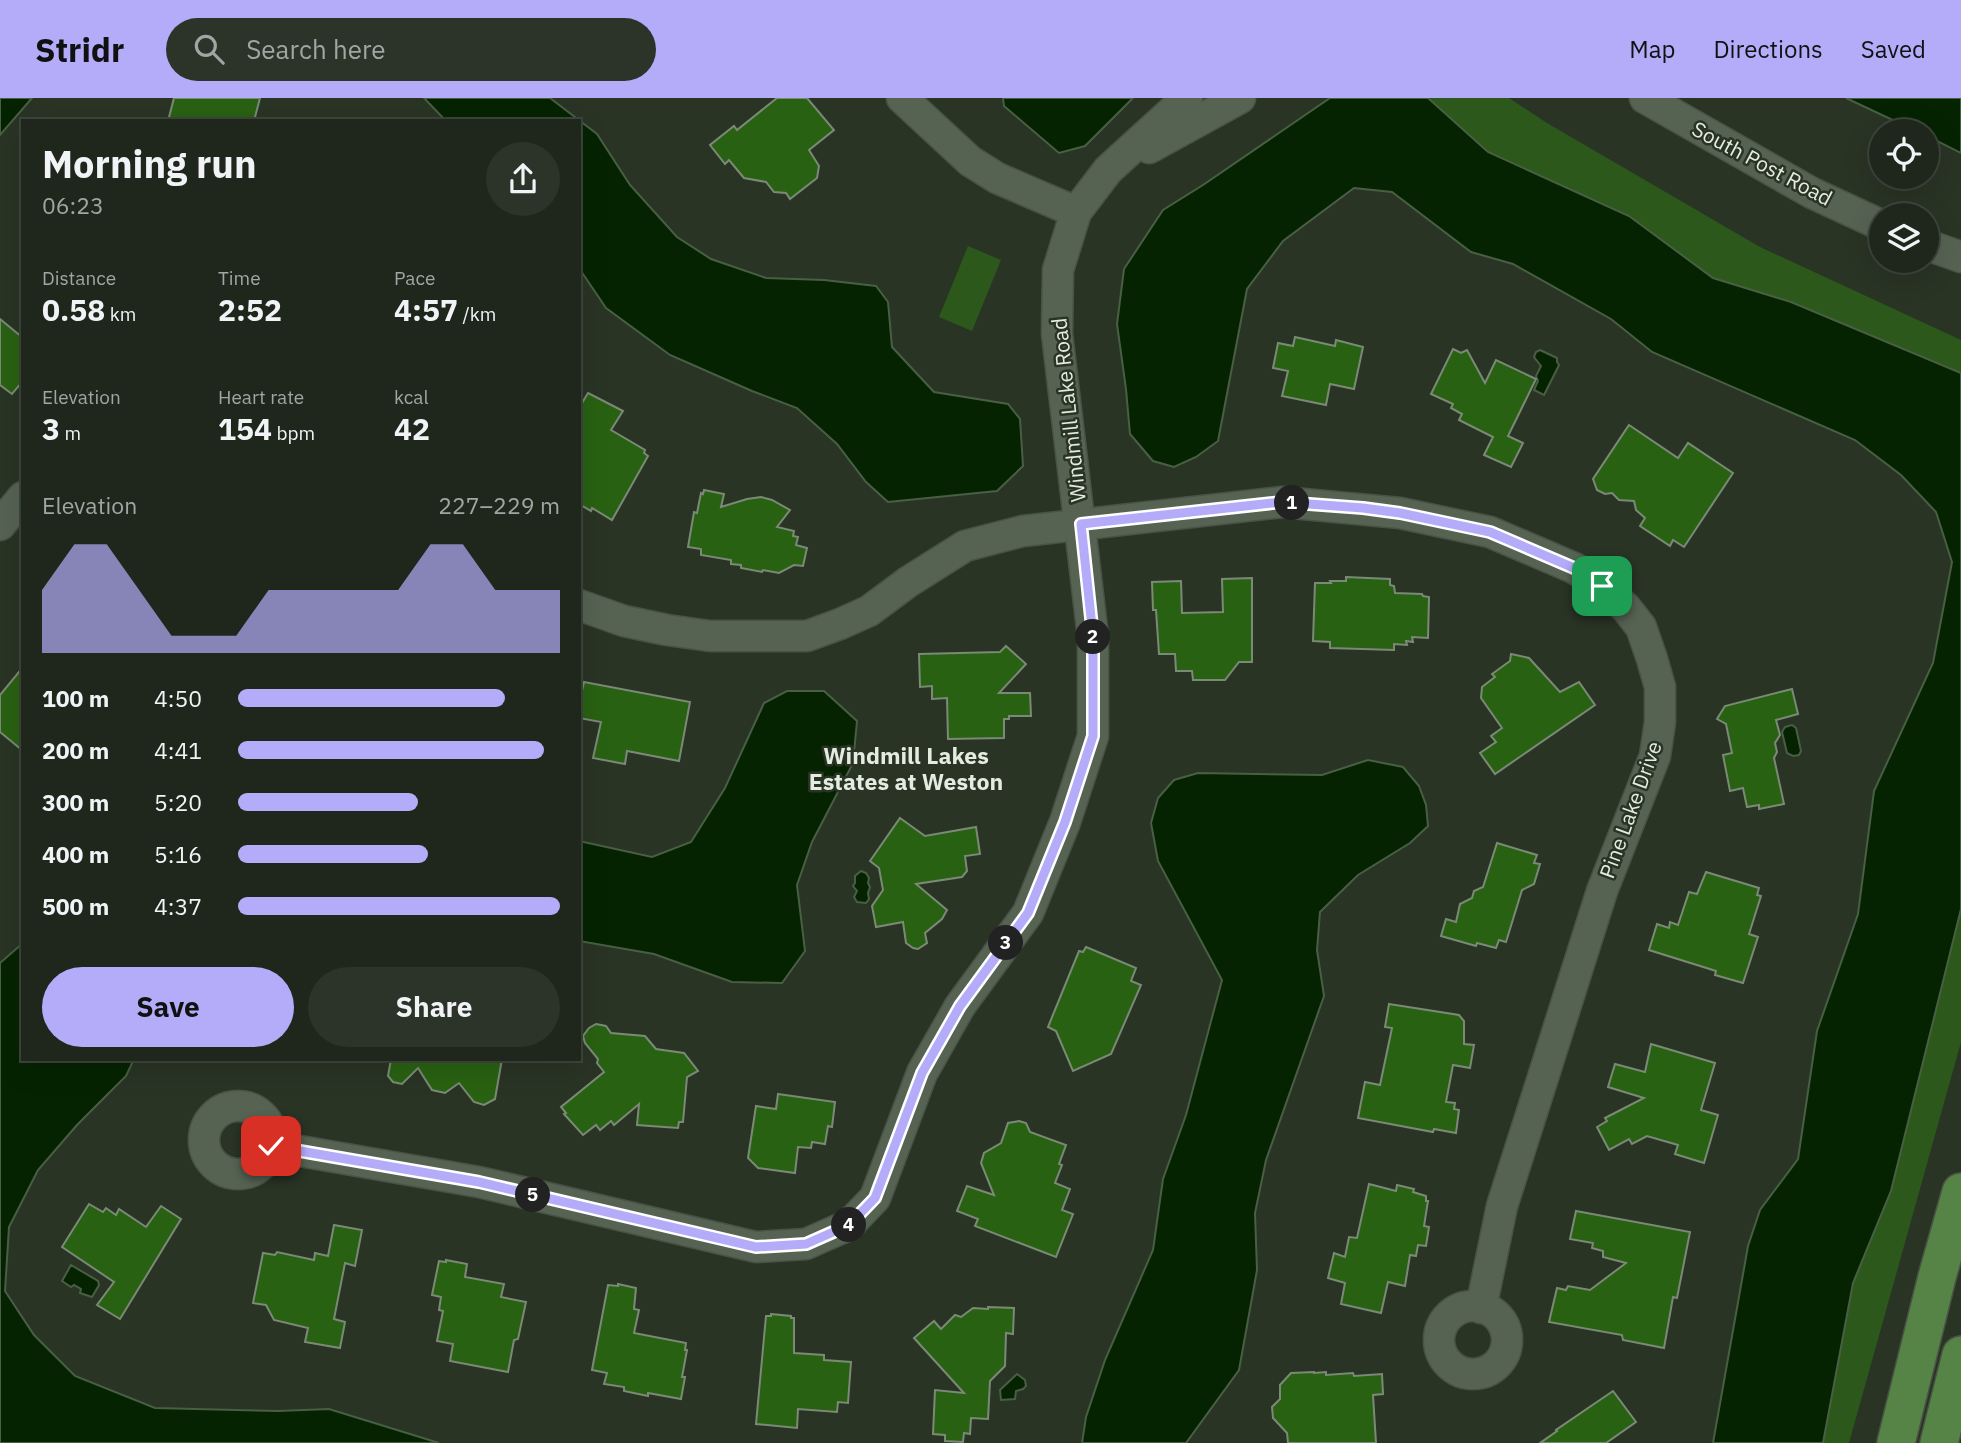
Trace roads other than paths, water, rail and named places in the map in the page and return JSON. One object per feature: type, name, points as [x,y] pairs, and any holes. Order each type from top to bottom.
[{"type":"main road","points":[[1896,1443],[1961,1192]]},
{"type":"main road","points":[[1939,1443],[1961,1355]]},
{"type":"street","points":[[902,98],[970,161],[988,173],[1076,212]]},
{"type":"street","name":"Windmill Lake Road","points":[[271,1146],[479,1182],[756,1247],[806,1244],[849,1225],[875,1198],[922,1073],[960,1006],[1028,913],[1065,822],[1093,736],[1093,636],[1058,334],[1058,270],[1076,212],[1108,170],[1187,98]]},
{"type":"street","name":"Windmill Lake Road","points":[[1108,170],[1240,98]]},
{"type":"street","name":"South Post Road","points":[[1646,98],[1812,193],[1869,219]]},
{"type":"street","points":[[1939,249],[1961,257]]},
{"type":"street","points":[[0,525],[21,499]]},
{"type":"street","name":"Pine Lake Drive","points":[[581,606],[624,621],[710,636],[807,636],[869,611],[908,582],[965,546],[1023,531],[1282,502],[1400,513],[1490,532],[1574,568],[1602,586],[1626,608],[1641,627],[1660,687],[1660,722],[1655,756],[1602,891],[1502,1206],[1481,1308]]},
{"type":"district","name":"Windmill Lakes Estates at Weston","points":[[906,769]]}]
